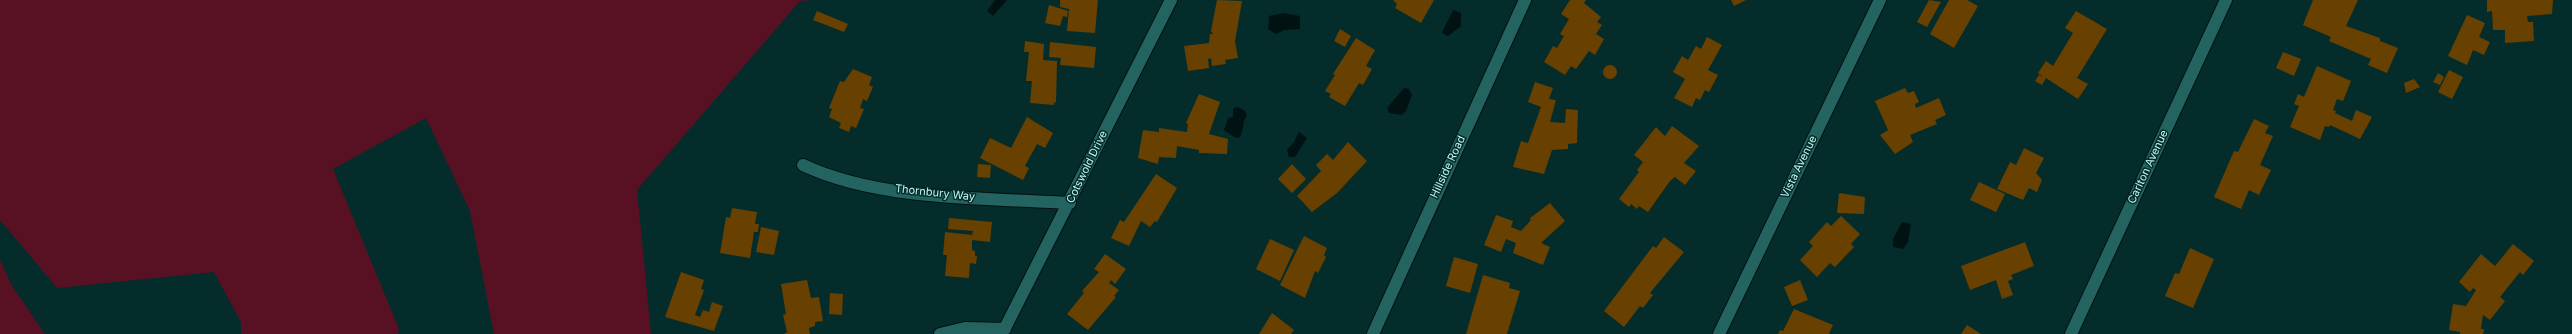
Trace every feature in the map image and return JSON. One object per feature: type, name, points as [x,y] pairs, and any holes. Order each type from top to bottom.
[{"type":"street","name":"Cotswold Drive","points":[[1003,331],[1070,203],[1171,0]]},
{"type":"street","name":"Hillside Road","points":[[1373,334],[1525,0]]},
{"type":"street","name":"Vista Avenue","points":[[1719,334],[1880,0]]},
{"type":"street","name":"Carlton Avenue","points":[[2071,334],[2226,0]]},
{"type":"street","name":"Thornbury Way","points":[[803,165],[842,181],[924,194],[1070,203]]},
{"type":"street","points":[[940,334],[965,328],[1003,331]]},
{"type":"shaded area","points":[[0,0],[812,0],[800,1],[637,190],[651,334],[494,334],[470,211],[426,118],[333,169],[399,329],[398,334],[241,334],[241,322],[214,272],[57,288],[0,220]]},
{"type":"shaded area","points":[[995,0],[1007,0],[993,16],[987,11]]},
{"type":"shaded area","points":[[1454,10],[1461,13],[1461,26],[1448,36],[1442,33]]},
{"type":"shaded area","points":[[1283,13],[1300,16],[1300,29],[1285,30],[1276,34],[1268,29],[1269,16]]},
{"type":"shaded area","points":[[1404,88],[1409,89],[1412,95],[1406,111],[1402,115],[1389,113],[1387,108]]},
{"type":"shaded area","points":[[1237,107],[1244,110],[1247,115],[1244,120],[1240,137],[1236,138],[1224,130],[1228,118],[1233,117],[1233,109]]},
{"type":"shaded area","points":[[1299,132],[1307,138],[1295,157],[1289,157],[1287,150],[1294,142]]},
{"type":"shaded area","points":[[1902,222],[1911,224],[1908,242],[1903,249],[1893,247],[1893,239]]},
{"type":"shaded area","points":[[0,260],[12,286],[45,334],[0,334]]},
{"type":"building","points":[[1060,0],[1098,0],[1095,33],[1067,31],[1069,9],[1060,7]]},
{"type":"building","points":[[1217,0],[1242,1],[1235,41],[1238,58],[1225,60],[1226,64],[1212,66],[1211,58],[1208,59],[1209,68],[1188,71],[1184,46],[1209,43],[1210,34],[1213,34],[1211,31]]},
{"type":"building","points":[[1393,0],[1434,0],[1421,23],[1395,8],[1397,4]]},
{"type":"building","points":[[1570,0],[1586,0],[1584,3],[1601,17],[1597,22],[1602,25],[1596,34],[1604,39],[1595,55],[1589,51],[1576,69],[1571,66],[1565,75],[1544,62],[1553,46],[1557,48],[1564,36],[1560,34],[1569,19],[1561,14]]},
{"type":"building","points":[[1731,0],[1746,0],[1734,6]]},
{"type":"building","points":[[1929,0],[1941,2],[1927,27],[1917,22]]},
{"type":"building","points":[[1949,0],[1967,0],[1978,6],[1954,48],[1930,34]]},
{"type":"building","points":[[2313,0],[2358,0],[2346,26],[2380,38],[2380,41],[2398,48],[2387,73],[2368,65],[2371,59],[2329,41],[2331,37],[2303,25]]},
{"type":"building","points":[[2487,0],[2553,0],[2552,14],[2527,16],[2528,22],[2533,22],[2534,41],[2505,43],[2505,30],[2493,30],[2492,11],[2487,12]]},
{"type":"building","points":[[1049,5],[1068,11],[1067,17],[1063,16],[1060,26],[1045,23]]},
{"type":"building","points":[[817,11],[848,24],[844,32],[813,20]]},
{"type":"building","points":[[2076,11],[2107,29],[2077,78],[2088,84],[2078,99],[2046,78],[2042,85],[2035,81],[2039,75],[2044,78],[2038,73],[2046,61],[2053,66],[2073,33],[2065,28]]},
{"type":"building","points":[[2467,15],[2485,23],[2479,37],[2490,42],[2484,55],[2473,50],[2467,65],[2448,56]]},
{"type":"building","points":[[1340,29],[1351,36],[1345,47],[1334,41]]},
{"type":"building","points":[[1707,37],[1722,45],[1708,70],[1718,75],[1709,92],[1705,90],[1700,100],[1696,98],[1692,107],[1674,98],[1685,79],[1673,72],[1682,56],[1688,60],[1696,46],[1701,49]]},
{"type":"building","points":[[1356,38],[1375,50],[1366,66],[1372,69],[1363,85],[1359,83],[1345,106],[1329,97],[1331,94],[1325,91],[1335,75],[1333,74]]},
{"type":"building","points":[[1025,41],[1044,44],[1043,60],[1057,61],[1056,103],[1054,102],[1054,105],[1030,103],[1032,81],[1026,81],[1029,52],[1024,52]]},
{"type":"building","points":[[1050,42],[1096,47],[1094,68],[1060,65],[1061,58],[1049,57]]},
{"type":"building","points":[[2283,52],[2301,59],[2294,76],[2276,68]]},
{"type":"building","points":[[1610,65],[1615,67],[1617,72],[1615,77],[1610,79],[1605,77],[1603,72],[1605,67]]},
{"type":"building","points":[[2317,66],[2351,81],[2343,101],[2337,99],[2333,110],[2336,111],[2335,113],[2352,121],[2356,110],[2372,117],[2360,139],[2330,125],[2329,127],[2325,126],[2320,140],[2290,127],[2299,106],[2294,104],[2298,94],[2304,97]]},
{"type":"building","points":[[853,69],[872,77],[869,85],[873,87],[867,101],[863,99],[860,108],[864,109],[856,128],[851,126],[849,132],[839,128],[841,123],[829,117],[832,109],[829,108],[840,81],[844,82]]},
{"type":"building","points":[[2449,70],[2463,77],[2452,99],[2438,92]]},
{"type":"building","points":[[2438,73],[2444,77],[2440,85],[2433,82]]},
{"type":"building","points":[[2414,79],[2420,87],[2406,93],[2404,83]]},
{"type":"building","points":[[1535,82],[1553,88],[1549,99],[1556,100],[1550,122],[1565,123],[1566,109],[1578,110],[1577,143],[1568,144],[1568,149],[1552,150],[1544,174],[1513,167],[1521,141],[1528,143],[1541,107],[1528,102]]},
{"type":"building","points":[[1905,88],[1908,93],[1914,91],[1919,102],[1915,104],[1916,108],[1939,98],[1946,115],[1935,120],[1937,124],[1910,135],[1913,142],[1895,154],[1880,135],[1888,130],[1875,101]]},
{"type":"building","points":[[1199,94],[1220,102],[1209,134],[1228,139],[1227,154],[1199,153],[1199,150],[1177,146],[1176,158],[1159,157],[1158,164],[1138,158],[1143,130],[1159,132],[1159,128],[1187,132],[1188,124],[1186,123]]},
{"type":"building","points":[[1027,117],[1053,133],[1045,148],[1037,144],[1025,166],[1029,168],[1023,180],[980,158],[990,138],[1011,148]]},
{"type":"building","points":[[2254,119],[2269,126],[2265,133],[2273,136],[2260,165],[2271,170],[2259,195],[2249,190],[2241,209],[2214,197],[2234,151],[2238,152]]},
{"type":"building","points":[[1672,126],[1699,146],[1684,163],[1696,171],[1685,185],[1675,177],[1670,181],[1648,212],[1639,206],[1637,209],[1631,204],[1629,207],[1619,199],[1639,172],[1637,170],[1643,162],[1634,155],[1656,127],[1665,136]]},
{"type":"building","points":[[1348,142],[1367,161],[1337,193],[1312,212],[1297,196],[1321,171],[1316,165],[1327,154],[1333,160]]},
{"type":"building","points":[[2024,148],[2044,158],[2036,173],[2042,180],[2037,192],[2029,188],[2023,200],[1997,189],[2010,162],[2016,165]]},
{"type":"building","points":[[978,164],[991,165],[990,178],[977,177]]},
{"type":"building","points":[[1292,164],[1306,179],[1292,193],[1278,179]]},
{"type":"building","points":[[1156,174],[1177,188],[1157,222],[1155,221],[1150,227],[1141,221],[1129,246],[1111,238],[1120,220],[1124,222]]},
{"type":"building","points":[[1979,182],[2005,194],[1996,212],[1970,200]]},
{"type":"building","points":[[1839,193],[1865,197],[1864,214],[1837,213]]},
{"type":"building","points":[[1550,203],[1565,221],[1541,243],[1550,247],[1543,265],[1513,253],[1516,243],[1506,239],[1501,252],[1484,245],[1496,215],[1513,221],[1511,227],[1521,231],[1531,220],[1530,218]]},
{"type":"building","points":[[732,208],[757,212],[755,224],[759,224],[758,232],[754,232],[750,258],[720,253],[726,217],[730,218]]},
{"type":"building","points":[[1841,216],[1860,234],[1851,244],[1854,247],[1835,267],[1830,263],[1817,277],[1800,260],[1813,246],[1809,242],[1827,222],[1831,226]]},
{"type":"building","points":[[949,218],[992,222],[990,242],[972,240],[972,250],[975,251],[975,256],[977,256],[976,264],[970,263],[969,278],[945,276],[947,255],[943,255],[945,232],[972,235],[973,231],[948,229]]},
{"type":"building","points":[[761,227],[779,231],[774,255],[756,252]]},
{"type":"building","points":[[1304,236],[1327,248],[1324,255],[1326,257],[1318,273],[1315,271],[1305,298],[1280,285]]},
{"type":"building","points":[[1664,237],[1684,252],[1650,293],[1653,295],[1643,308],[1640,306],[1624,327],[1604,311],[1653,246],[1656,248]]},
{"type":"building","points":[[1270,239],[1294,250],[1280,281],[1256,269]]},
{"type":"building","points":[[2025,242],[2034,266],[2011,275],[2013,279],[2008,281],[2013,295],[2002,299],[1996,280],[1970,290],[1961,266]]},
{"type":"building","points":[[2513,244],[2534,261],[2523,275],[2520,272],[2500,297],[2505,301],[2490,320],[2483,315],[2481,329],[2484,329],[2483,334],[2460,334],[2460,332],[2449,330],[2453,304],[2466,306],[2476,290],[2473,288],[2470,292],[2459,282],[2481,254],[2495,266]]},
{"type":"building","points":[[2190,248],[2214,259],[2193,308],[2165,296],[2175,273],[2179,274]]},
{"type":"building","points":[[1105,254],[1126,269],[1115,284],[1111,280],[1109,283],[1119,290],[1114,296],[1116,297],[1088,330],[1067,314],[1084,293],[1082,291],[1099,272],[1094,269]]},
{"type":"building","points":[[1454,257],[1478,264],[1470,293],[1446,286]]},
{"type":"building","points":[[681,272],[704,280],[701,289],[704,290],[695,315],[700,317],[703,310],[709,312],[712,302],[723,306],[714,331],[665,317]]},
{"type":"building","points":[[1483,275],[1510,283],[1509,288],[1520,291],[1507,334],[1466,334]]},
{"type":"building","points":[[807,280],[811,298],[819,297],[823,321],[815,322],[815,326],[809,328],[810,334],[784,334],[787,332],[783,315],[786,314],[781,284]]},
{"type":"building","points":[[1800,280],[1808,300],[1792,306],[1784,287]]},
{"type":"building","points":[[830,293],[843,294],[842,315],[829,314]]},
{"type":"building","points":[[1794,309],[1833,325],[1829,334],[1778,334],[1780,330],[1783,331]]},
{"type":"building","points":[[1272,313],[1294,330],[1291,334],[1259,334]]},
{"type":"building","points":[[1967,325],[1981,334],[1961,334]]}]
